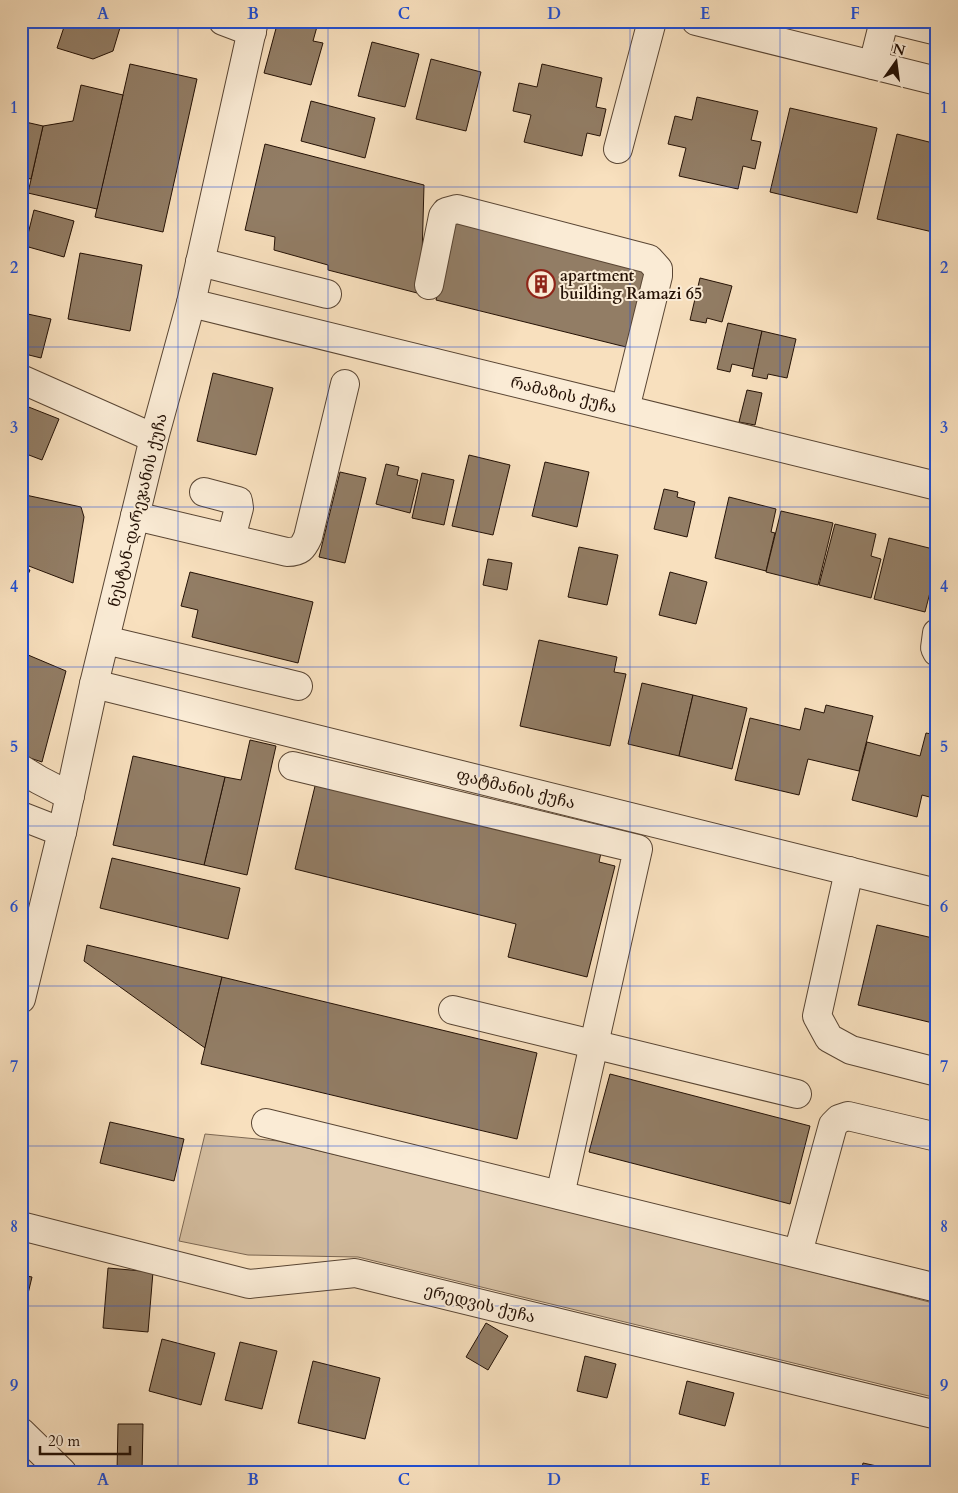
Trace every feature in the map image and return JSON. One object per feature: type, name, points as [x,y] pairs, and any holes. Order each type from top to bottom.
[{"type":"street","points":[[223,21],[253,27]]},
{"type":"street","points":[[618,149],[652,21]]},
{"type":"street","points":[[697,21],[937,81]]},
{"type":"street","points":[[873,65],[884,21]]},
{"type":"street","points":[[896,21],[937,31]]},
{"type":"street","name":"ნესტან-დარეჯანის ქუჩა","points":[[21,999],[62,832],[94,684],[154,438],[191,303],[253,27]]},
{"type":"street","points":[[429,284],[443,216],[451,210],[457,209],[649,259],[658,269],[658,276],[625,409]]},
{"type":"street","points":[[200,262],[327,294]]},
{"type":"street","name":"რამაზის ქუჩა","points":[[191,303],[937,486]]},
{"type":"street","points":[[21,379],[154,438]]},
{"type":"street","points":[[135,516],[287,552],[297,552],[304,547],[310,527],[344,384]]},
{"type":"street","points":[[204,492],[238,501],[239,508],[231,538]]},
{"type":"street","points":[[937,633],[935,648],[937,652]]},
{"type":"street","points":[[106,640],[298,686]]},
{"type":"street","name":"ფატმანის ქუჩა","points":[[94,684],[937,893]]},
{"type":"street","points":[[292,766],[638,849],[560,1195]]},
{"type":"street","points":[[21,769],[70,796]]},
{"type":"street","points":[[21,816],[62,832]]},
{"type":"street","points":[[849,871],[817,1016],[828,1038],[851,1050],[937,1072]]},
{"type":"street","points":[[453,1010],[797,1094]]},
{"type":"street","points":[[798,1254],[832,1125],[838,1119],[848,1116],[861,1118],[937,1136]]},
{"type":"street","points":[[266,1123],[937,1288]]},
{"type":"street","name":"ერედვის ქუჩა","points":[[21,1226],[249,1284],[355,1273],[937,1415]]},
{"type":"street","points":[[22,1435],[62,1472]]},
{"type":"shaded area","points":[[205,1134],[278,1141],[623,1223],[937,1304],[937,1398],[358,1257],[248,1255],[179,1241]]},
{"type":"building","points":[[66,21],[122,21],[113,51],[93,59],[57,48]]},
{"type":"building","points":[[278,21],[310,21],[318,23],[313,41],[323,43],[311,85],[264,73]]},
{"type":"building","points":[[372,42],[419,54],[405,107],[358,96]]},
{"type":"building","points":[[431,59],[481,72],[466,131],[416,119]]},
{"type":"building","points":[[130,64],[197,79],[163,232],[95,217]]},
{"type":"building","points":[[542,64],[602,78],[596,107],[606,109],[600,136],[587,133],[582,156],[524,142],[531,115],[513,111],[519,83],[537,87]]},
{"type":"building","points":[[81,85],[123,95],[97,209],[28,193],[43,126],[73,121]]},
{"type":"building","points":[[697,97],[758,111],[751,140],[761,142],[755,169],[743,166],[738,189],[679,176],[686,148],[668,144],[675,116],[692,120]]},
{"type":"building","points":[[311,101],[375,118],[365,158],[301,141]]},
{"type":"building","points":[[790,108],[877,128],[857,213],[770,192]]},
{"type":"building","points":[[21,121],[43,126],[31,179],[21,177]]},
{"type":"building","points":[[897,134],[937,144],[937,233],[877,219]]},
{"type":"building","points":[[265,144],[424,185],[421,294],[328,270],[328,265],[274,250],[275,237],[245,230]]},
{"type":"building","points":[[34,210],[74,221],[64,257],[25,246]]},
{"type":"building","name":"apartment building Ramazi 65","points":[[456,221],[646,268],[626,347],[436,300]]},
{"type":"building","points":[[80,253],[142,265],[130,331],[68,319]]},
{"type":"building","points":[[700,278],[732,286],[722,322],[707,318],[706,323],[690,320]]},
{"type":"building","points":[[21,295],[27,297],[23,313],[51,319],[41,358],[21,353]]},
{"type":"building","points":[[728,323],[762,331],[754,369],[732,364],[730,372],[717,369]]},
{"type":"building","points":[[762,331],[796,339],[787,378],[768,374],[767,379],[752,376]]},
{"type":"building","points":[[213,373],[273,388],[256,455],[197,441]]},
{"type":"building","points":[[747,390],[762,393],[755,425],[739,422]]},
{"type":"building","points":[[21,404],[59,419],[42,460],[21,452]]},
{"type":"building","points":[[469,455],[510,465],[493,535],[452,526]]},
{"type":"building","points":[[545,462],[589,472],[577,527],[532,516]]},
{"type":"building","points":[[386,464],[399,467],[397,475],[418,480],[410,513],[376,504]]},
{"type":"building","points":[[340,472],[366,478],[345,563],[319,557]]},
{"type":"building","points":[[422,473],[454,480],[444,525],[412,518]]},
{"type":"building","points":[[664,489],[678,492],[677,497],[695,502],[687,537],[654,529]]},
{"type":"building","points":[[21,494],[81,507],[84,517],[73,583],[21,563]]},
{"type":"building","points":[[729,497],[776,509],[771,532],[775,533],[766,571],[715,558]]},
{"type":"building","points":[[781,511],[833,523],[818,585],[766,572]]},
{"type":"building","points":[[835,524],[876,534],[871,556],[881,559],[871,598],[819,585]]},
{"type":"building","points":[[889,538],[937,550],[937,565],[925,612],[874,599]]},
{"type":"building","points":[[579,547],[618,555],[607,605],[568,597]]},
{"type":"building","points":[[488,559],[512,563],[507,590],[483,585]]},
{"type":"building","points":[[21,567],[30,570],[21,590]]},
{"type":"building","points":[[190,572],[313,602],[298,663],[192,637],[198,610],[181,606]]},
{"type":"building","points":[[670,572],[707,582],[696,624],[659,615]]},
{"type":"building","points":[[539,640],[617,657],[614,672],[626,674],[610,746],[520,726]]},
{"type":"building","points":[[21,652],[66,671],[42,762],[21,755],[21,735],[28,712],[21,710]]},
{"type":"building","points":[[642,683],[693,695],[679,756],[628,744]]},
{"type":"building","points":[[693,695],[747,708],[732,769],[679,756]]},
{"type":"building","points":[[826,705],[873,716],[859,771],[808,759],[799,795],[735,780],[750,718],[800,730],[805,708],[824,713]]},
{"type":"building","points":[[926,733],[937,735],[937,799],[922,795],[917,817],[852,800],[867,742],[920,756]]},
{"type":"building","points":[[250,740],[276,746],[247,875],[204,865],[225,777],[241,780]]},
{"type":"building","points":[[133,756],[225,777],[204,865],[113,845]]},
{"type":"building","points":[[316,782],[601,853],[599,862],[615,866],[587,977],[508,957],[516,924],[295,869]]},
{"type":"building","points":[[112,858],[240,888],[228,939],[100,908]]},
{"type":"building","points":[[877,925],[937,939],[937,1024],[858,1005]]},
{"type":"building","points":[[87,945],[222,977],[205,1048],[84,961]]},
{"type":"building","points":[[222,977],[537,1053],[517,1139],[201,1064]]},
{"type":"building","points":[[610,1074],[810,1126],[790,1204],[589,1152]]},
{"type":"building","points":[[110,1122],[184,1139],[174,1181],[100,1163]]},
{"type":"building","points":[[108,1268],[153,1272],[148,1332],[103,1328]]},
{"type":"building","points":[[21,1275],[32,1277],[26,1302],[21,1301]]},
{"type":"building","points":[[486,1323],[508,1336],[488,1370],[466,1357]]},
{"type":"building","points":[[162,1339],[215,1353],[201,1405],[149,1391]]},
{"type":"building","points":[[240,1342],[277,1351],[262,1409],[225,1400]]},
{"type":"building","points":[[585,1356],[616,1364],[607,1398],[577,1391]]},
{"type":"building","points":[[313,1361],[380,1378],[365,1439],[298,1423]]},
{"type":"building","points":[[687,1381],[734,1393],[725,1426],[679,1414]]},
{"type":"building","points":[[118,1424],[143,1424],[142,1472],[117,1472]]},
{"type":"building","points":[[863,1463],[905,1472],[861,1472]]},
{"type":"place","name":"apartment building Ramazi 65","points":[[541,284]]}]
